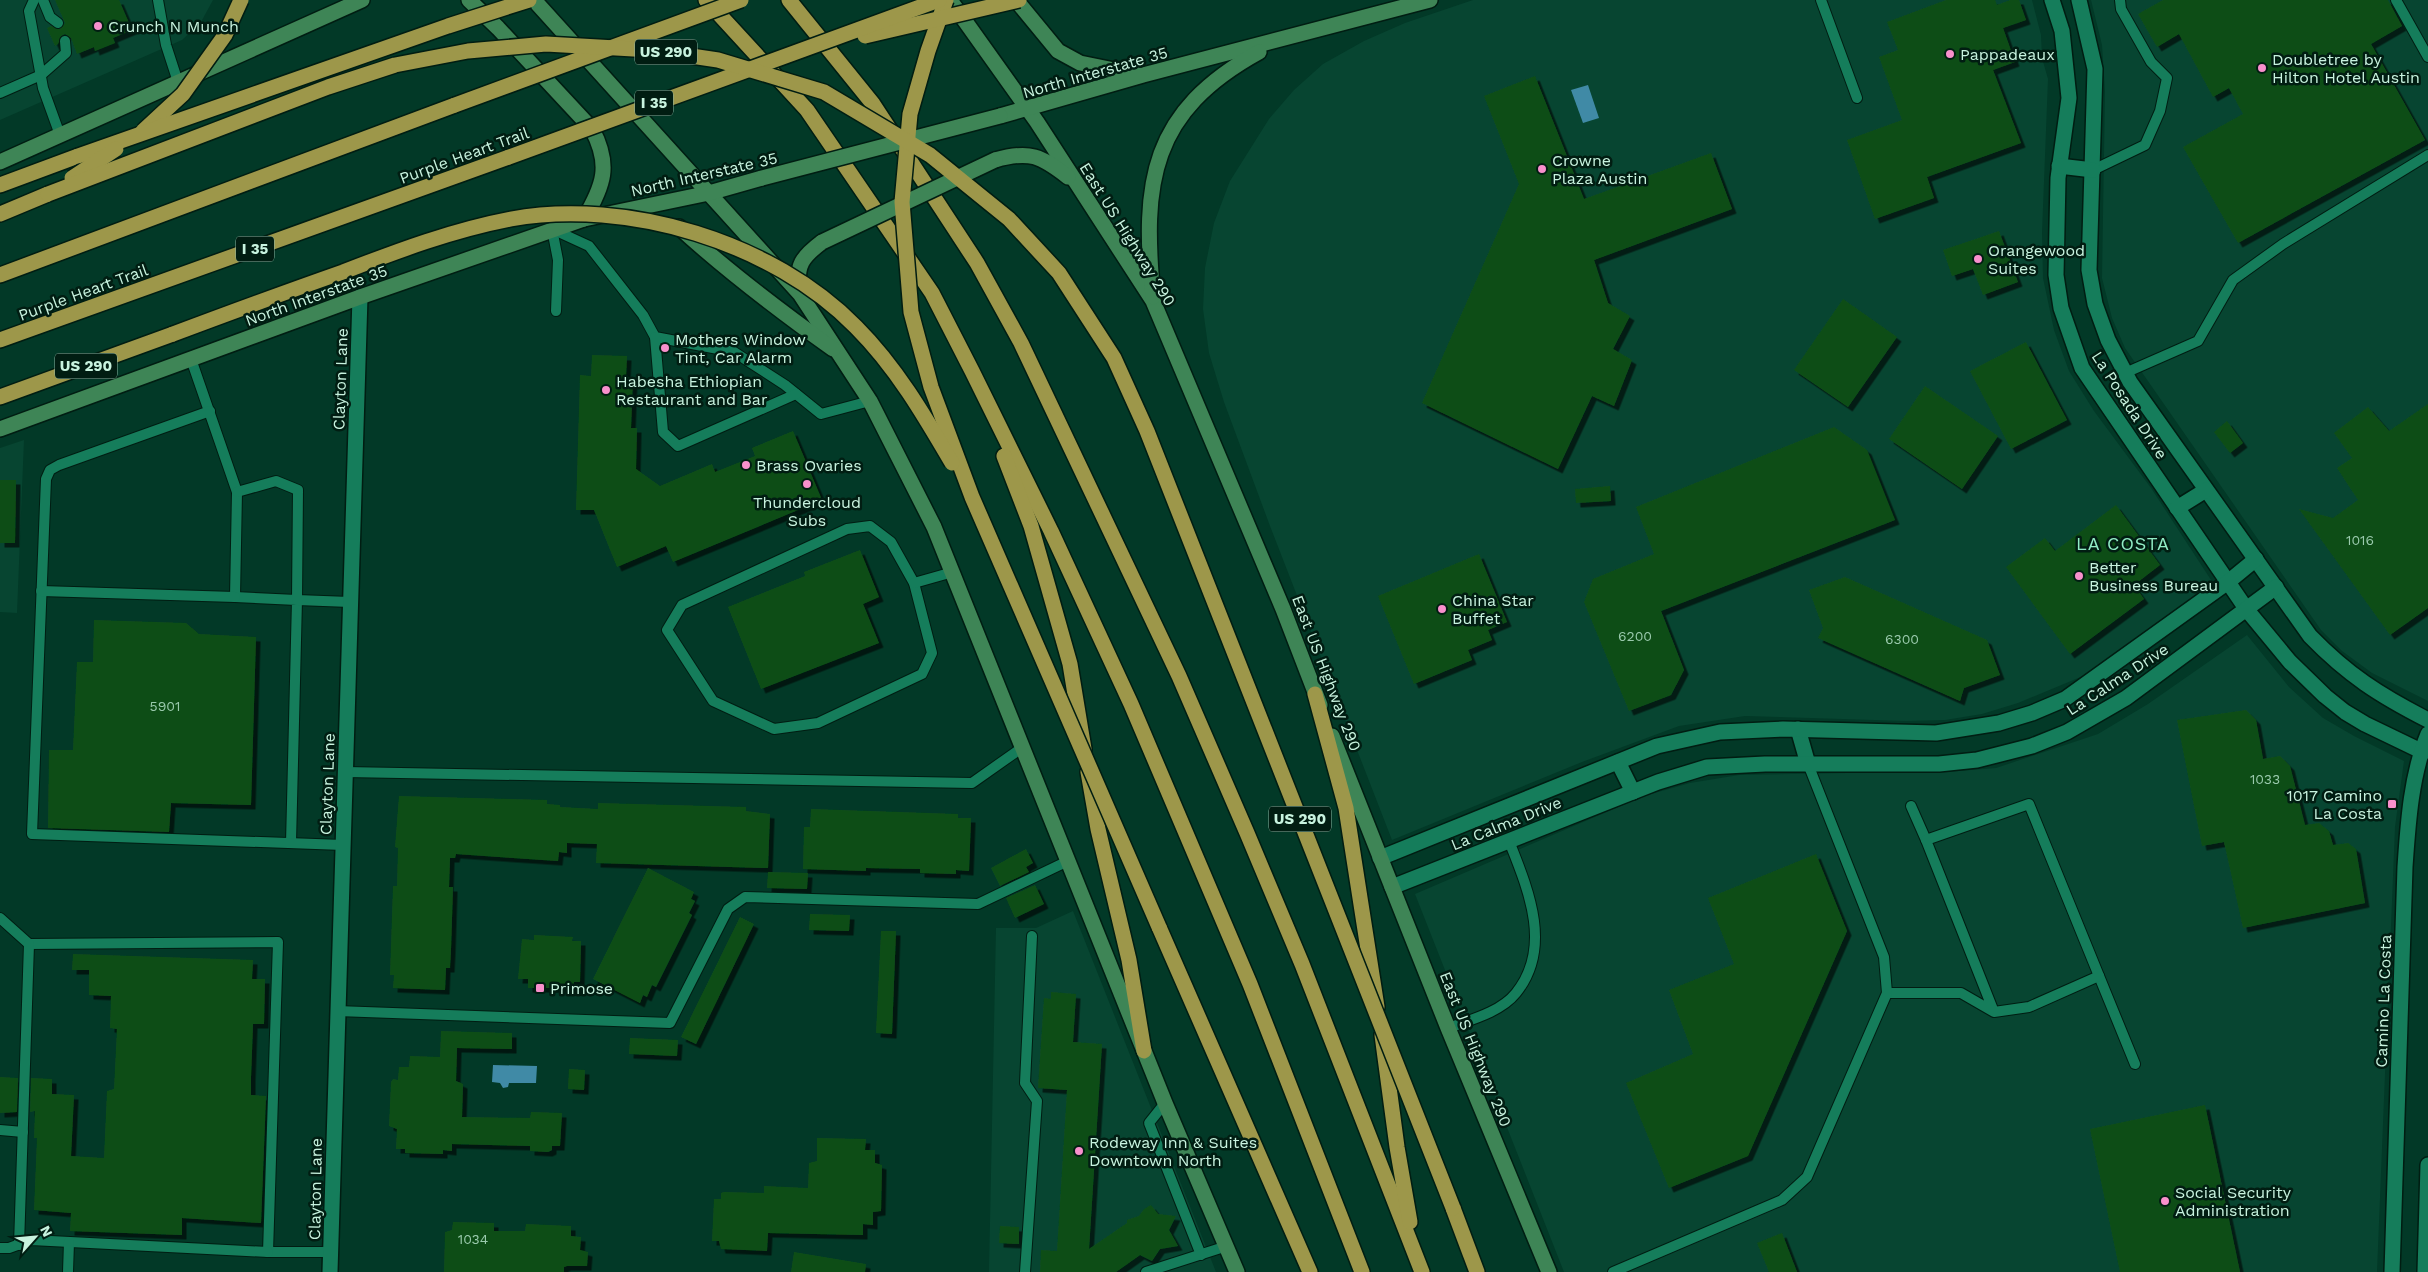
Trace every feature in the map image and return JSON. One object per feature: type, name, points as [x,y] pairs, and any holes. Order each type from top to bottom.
[{"type":"highway","points":[[48,194],[140,133],[183,94],[225,35],[241,0]]},
{"type":"highway","points":[[0,185],[438,29],[529,0]]},
{"type":"highway","points":[[706,0],[807,110],[932,293],[1050,531],[1135,713],[1250,984],[1362,1272]]},
{"type":"highway","points":[[0,275],[741,0]]},
{"type":"highway","points":[[789,0],[873,104],[977,263],[1021,343],[1179,676],[1248,833],[1302,964],[1420,1265]]},
{"type":"highway","name":"Purple Heart Trail","points":[[0,340],[939,0]]},
{"type":"highway","points":[[948,0],[928,51],[910,114],[902,202],[911,312],[931,387],[972,497]]},
{"type":"highway","points":[[800,51],[1018,0]]},
{"type":"highway","name":"US 290","points":[[0,214],[328,88],[395,65],[468,50],[546,44],[652,50],[718,60],[824,92],[930,155],[1009,219],[1059,273],[1114,358],[1147,430],[1477,1272]]},
{"type":"highway","name":"US 290","points":[[0,398],[387,255],[451,234],[511,219],[541,215],[591,214],[676,226],[733,247],[774,265],[832,304],[890,365],[922,412],[972,497],[1310,1272]]},
{"type":"highway","points":[[972,371],[1031,526],[1070,664],[1098,829],[1129,960],[1144,1051]]},
{"type":"highway","points":[[1315,694],[1346,808],[1397,1146],[1420,1265]]},
{"type":"main road","points":[[0,162],[178,82],[338,5],[362,0]]},
{"type":"main road","points":[[469,0],[498,28],[592,129],[601,146],[604,168],[600,192],[584,218]]},
{"type":"main road","points":[[534,0],[800,294],[870,401],[922,503],[953,572],[1165,1103],[1237,1272]]},
{"type":"main road","name":"East US Highway 290","points":[[948,0],[1028,110],[1153,301],[1283,609],[1448,1028],[1549,1272]]},
{"type":"main road","points":[[1018,0],[1058,51],[1080,63],[1104,70],[1143,75]]},
{"type":"main road","name":"North Interstate 35","points":[[0,429],[360,297],[584,218],[709,193],[1028,110],[1143,75],[1430,0]]},
{"type":"main road","points":[[1153,301],[1148,209],[1155,172],[1167,138],[1185,110],[1213,81],[1278,41]]},
{"type":"main road","points":[[800,294],[797,272],[807,253],[822,242],[995,160],[1015,154],[1044,158],[1079,186]]},
{"type":"main road","points":[[584,218],[640,216],[679,227],[700,247],[794,322],[840,354]]},
{"type":"street","name":"La Posada Drive","points":[[2052,0],[2062,31],[2069,98],[2059,166],[2056,275],[2061,308],[2082,368],[2247,610],[2290,662],[2325,696],[2364,724],[2424,751]]},
{"type":"street","name":"La Posada Drive","points":[[2079,0],[2095,69],[2090,270],[2094,304],[2108,340],[2124,373],[2310,636],[2336,663],[2367,687],[2428,720]]},
{"type":"street","points":[[2059,166],[2093,170]]},
{"type":"street","name":"Clayton Lane","points":[[330,1272],[360,297]]},
{"type":"street","points":[[2177,508],[2206,490]]},
{"type":"street","name":"La Calma Drive","points":[[1380,858],[1657,746],[1688,738],[1720,732],[1798,729],[1936,733],[1999,723],[2032,713],[2065,699],[2256,560]]},
{"type":"street","name":"La Calma Drive","points":[[1392,887],[1685,772],[1707,767],[1808,764],[1939,764],[1977,760],[2032,746],[2067,732],[2116,704],[2276,587]]},
{"type":"street","points":[[1798,729],[1808,764]]},
{"type":"street","name":"Camino La Costa","points":[[2392,1272],[2405,867],[2408,829],[2428,734]]},
{"type":"street","points":[[1618,762],[1633,792]]},
{"type":"street","points":[[2425,1272],[2428,1165]]},
{"type":"lane","points":[[34,0],[29,11],[43,88],[60,134]]},
{"type":"lane","points":[[42,0],[53,22]]},
{"type":"lane","points":[[158,0],[166,45],[178,82]]},
{"type":"lane","points":[[1821,0],[1857,98]]},
{"type":"lane","points":[[2093,170],[2145,145],[2160,111],[2167,78],[2151,62],[2121,9],[2120,0]]},
{"type":"lane","points":[[2396,0],[2428,57]]},
{"type":"lane","points":[[0,93],[41,75],[66,53],[62,43]]},
{"type":"lane","points":[[2124,373],[2198,341],[2232,280],[2283,244],[2428,155]]},
{"type":"lane","points":[[552,230],[558,260],[556,311]]},
{"type":"lane","points":[[552,230],[590,246],[643,315],[655,337],[663,432],[678,446],[796,394]]},
{"type":"lane","points":[[655,337],[734,352],[796,394],[820,414],[870,401]]},
{"type":"lane","points":[[191,359],[237,492],[235,597]]},
{"type":"lane","points":[[210,411],[59,465],[50,470],[46,479],[32,834],[343,845]]},
{"type":"lane","points":[[237,492],[276,481],[298,490],[298,600],[291,843]]},
{"type":"lane","points":[[870,526],[891,542],[914,583],[932,653],[922,674],[818,723],[774,729],[713,701],[667,630],[682,605],[847,529],[870,526]]},
{"type":"lane","points":[[914,583],[953,572]]},
{"type":"lane","points":[[41,591],[350,602]]},
{"type":"lane","points":[[345,772],[972,783],[1023,747]]},
{"type":"lane","points":[[1616,1271],[1782,1200],[1806,1177],[1886,993],[1884,957],[1808,764]]},
{"type":"lane","points":[[1926,840],[2029,804],[2135,1064]]},
{"type":"lane","points":[[1911,806],[1994,1012]]},
{"type":"lane","points":[[1448,1028],[1493,1011],[1516,994],[1533,961],[1536,931],[1531,905],[1509,841]]},
{"type":"lane","points":[[337,1012],[670,1023],[728,910],[745,897],[978,904],[1068,861]]},
{"type":"lane","points":[[0,918],[29,944],[278,942],[268,1252]]},
{"type":"lane","points":[[1025,1272],[1038,1100],[1025,1082],[1032,936]]},
{"type":"lane","points":[[19,1245],[29,944]]},
{"type":"lane","points":[[1886,993],[1961,993],[1994,1012],[2029,1007],[2099,976]]},
{"type":"lane","points":[[1165,1103],[1149,1122],[1201,1254]]},
{"type":"lane","points":[[0,1130],[23,1132]]},
{"type":"lane","points":[[0,1248],[9,1248],[31,1240],[268,1252],[330,1252]]},
{"type":"lane","points":[[68,1272],[69,1242]]},
{"type":"lane","points":[[1146,1272],[1227,1246]]},
{"type":"shaded area","points":[[0,0],[213,0],[201,22],[182,40],[0,120]]},
{"type":"shaded area","points":[[1473,0],[2032,0],[2041,35],[2042,58],[2048,79],[2042,233],[2043,278],[2054,330],[2069,371],[2094,411],[2151,488],[2213,583],[2083,676],[2018,703],[1982,714],[1945,720],[1906,721],[1745,716],[1679,726],[1582,762],[1392,840],[1224,402],[1209,353],[1203,309],[1205,268],[1214,223],[1230,181],[1269,119],[1294,90],[1323,64],[1364,41],[1405,23]]},
{"type":"shaded area","points":[[2091,0],[2428,0],[2428,701],[2372,673],[2342,651],[2321,630],[2125,348],[2112,318],[2102,278],[2105,91],[2102,45]]},
{"type":"shaded area","points":[[24,440],[17,613],[0,612],[0,448]]},
{"type":"shaded area","points":[[2247,635],[2289,687],[2323,718],[2404,761],[2395,827],[2377,1272],[1564,1272],[1415,894],[1644,796],[1690,783],[1739,775],[1958,771],[1996,768],[2098,734],[2148,704]]},
{"type":"shaded area","points":[[1073,911],[1216,1272],[989,1272],[996,928],[1036,928]]},
{"type":"water","points":[[1588,85],[1599,118],[1583,123],[1571,90]]},
{"type":"water","points":[[493,1065],[537,1066],[536,1083],[509,1083],[508,1087],[503,1088],[500,1083],[492,1082]]},
{"type":"building","name":"Crunch N Munch","points":[[55,0],[119,0],[132,30],[113,38],[115,43],[95,51],[94,47],[77,54],[71,38],[65,34],[61,36],[58,44],[55,46],[47,28],[51,26],[60,29],[65,23]]},
{"type":"building","points":[[1946,0],[1995,0],[1997,5],[2010,0],[2019,0],[2026,20],[2003,28],[2015,62],[1993,70],[2021,143],[1927,177],[1934,198],[1875,219],[1847,140],[1902,120],[1879,57],[1898,50],[1887,22]]},
{"type":"building","points":[[2163,0],[2388,0],[2402,26],[2371,44],[2425,140],[2238,243],[2183,147],[2243,114],[2229,88],[2213,97],[2179,34],[2157,47],[2138,14]]},
{"type":"building","points":[[1535,76],[1584,199],[1711,153],[1732,209],[1594,260],[1608,303],[1630,316],[1613,349],[1632,360],[1614,406],[1592,396],[1558,469],[1422,403],[1519,184],[1484,96]]},
{"type":"building","name":"Orangewood Suites","points":[[1999,231],[2018,282],[1983,295],[1973,269],[1952,276],[1943,250]]},
{"type":"building","points":[[1843,299],[1897,337],[1848,407],[1794,370]]},
{"type":"building","points":[[2026,342],[2067,420],[2011,449],[1970,371]]},
{"type":"building","points":[[592,355],[627,356],[626,377],[633,377],[631,428],[637,428],[636,469],[660,486],[712,464],[715,472],[755,456],[752,448],[793,431],[822,500],[673,562],[666,546],[617,567],[594,510],[576,510],[580,375],[591,376]]},
{"type":"building","points":[[1925,386],[1998,436],[1962,489],[1889,439]]},
{"type":"building","points":[[2428,404],[2428,608],[2390,635],[2299,509],[2333,518],[2358,500],[2337,468],[2352,458],[2334,433],[2368,407],[2389,431]]},
{"type":"building","points":[[2227,421],[2243,443],[2230,453],[2214,432]]},
{"type":"building","points":[[1834,427],[1867,450],[1895,520],[1661,611],[1684,670],[1671,695],[1629,711],[1584,602],[1593,579],[1654,554],[1636,507]]},
{"type":"building","points":[[0,480],[16,480],[15,543],[0,543]]},
{"type":"building","points":[[1610,486],[1611,501],[1576,503],[1575,489]]},
{"type":"building","name":"Better Business Bureau","points":[[2116,505],[2160,565],[2134,585],[2144,599],[2070,654],[2006,567],[2045,538],[2055,551]]},
{"type":"building","points":[[860,550],[879,597],[863,604],[879,643],[761,689],[728,607],[805,576],[804,572]]},
{"type":"building","name":"China Star Buffet","points":[[1479,554],[1507,622],[1488,630],[1492,640],[1468,650],[1472,660],[1414,684],[1378,596]]},
{"type":"building","points":[[1845,577],[1987,640],[2000,675],[1964,688],[1960,701],[1818,638],[1823,628],[1809,590]]},
{"type":"building","points":[[94,620],[186,623],[199,634],[256,637],[251,805],[171,803],[169,832],[48,828],[49,750],[73,750],[77,662],[93,662]]},
{"type":"building","points":[[2246,710],[2256,720],[2263,759],[2280,756],[2290,766],[2305,825],[2319,823],[2329,831],[2333,845],[2348,843],[2356,849],[2365,903],[2243,928],[2224,842],[2202,846],[2177,720]]},
{"type":"building","points":[[399,796],[547,800],[547,804],[560,805],[560,807],[598,809],[598,803],[746,807],[746,811],[770,814],[768,868],[596,863],[597,844],[567,843],[567,853],[559,852],[558,861],[456,854],[455,858],[450,858],[449,887],[453,887],[451,949],[450,968],[446,968],[445,990],[393,988],[394,975],[390,975],[393,886],[397,886],[398,848],[395,847]]},
{"type":"building","points":[[811,809],[958,814],[958,818],[971,818],[969,871],[956,870],[956,874],[920,873],[920,869],[866,868],[866,871],[803,869],[804,827],[810,827]]},
{"type":"building","points":[[1026,849],[1033,863],[1026,867],[1029,872],[1000,886],[991,868]]},
{"type":"building","points":[[1816,854],[1847,931],[1748,1156],[1669,1188],[1626,1083],[1693,1054],[1669,990],[1734,964],[1708,898]]},
{"type":"building","points":[[648,868],[694,892],[691,899],[695,901],[689,913],[692,915],[656,987],[652,985],[647,997],[643,995],[640,1003],[593,979]]},
{"type":"building","points":[[768,872],[808,873],[807,889],[767,888]]},
{"type":"building","points":[[1035,885],[1044,904],[1015,918],[1006,898]]},
{"type":"building","points":[[810,914],[850,915],[849,931],[809,930]]},
{"type":"building","points":[[740,917],[754,924],[696,1044],[681,1037]]},
{"type":"building","points":[[881,931],[896,931],[892,1034],[876,1033]]},
{"type":"building","points":[[534,935],[573,937],[572,941],[581,941],[580,982],[574,982],[574,988],[528,988],[528,979],[518,979],[522,939],[534,940]]},
{"type":"building","points":[[73,954],[253,960],[252,979],[265,979],[264,1024],[253,1024],[251,1077],[251,1095],[266,1096],[261,1223],[182,1218],[182,1235],[70,1231],[71,1213],[34,1210],[37,1138],[34,1138],[35,1111],[30,1112],[31,1078],[52,1079],[52,1094],[74,1095],[71,1156],[104,1158],[107,1091],[114,1089],[117,1029],[110,1028],[111,996],[89,995],[89,970],[72,970]]},
{"type":"building","name":"Rodeway Inn & Suites Downtown North","points":[[1051,992],[1076,994],[1073,1042],[1102,1044],[1089,1249],[1127,1223],[1127,1220],[1139,1216],[1144,1209],[1151,1205],[1158,1214],[1176,1216],[1169,1230],[1178,1246],[1160,1249],[1152,1261],[1140,1255],[1116,1272],[1040,1272],[1041,1250],[1057,1251],[1067,1090],[1038,1088],[1044,998],[1051,999]]},
{"type":"building","points":[[441,1031],[512,1033],[512,1049],[457,1048],[456,1081],[463,1084],[462,1117],[530,1118],[531,1112],[562,1113],[560,1146],[552,1146],[552,1150],[548,1152],[530,1151],[530,1146],[452,1144],[452,1151],[443,1150],[443,1154],[405,1153],[405,1149],[396,1149],[397,1129],[389,1126],[391,1082],[393,1079],[398,1080],[399,1067],[409,1067],[410,1056],[440,1057]]},
{"type":"building","points":[[630,1038],[678,1040],[677,1056],[629,1054]]},
{"type":"building","points":[[569,1069],[585,1070],[584,1090],[568,1089]]},
{"type":"building","points":[[0,1077],[18,1078],[17,1112],[0,1113]]},
{"type":"building","name":"Social Security Administration","points":[[2205,1105],[2240,1272],[2120,1272],[2090,1129]]},
{"type":"building","points":[[817,1138],[866,1139],[865,1150],[875,1150],[875,1163],[882,1165],[881,1211],[873,1212],[873,1225],[863,1224],[863,1235],[768,1233],[767,1251],[721,1249],[719,1241],[712,1241],[714,1199],[721,1199],[721,1193],[764,1193],[764,1186],[808,1188],[809,1163],[817,1161]]},
{"type":"building","points":[[453,1222],[494,1223],[494,1231],[525,1231],[526,1224],[571,1226],[571,1236],[581,1237],[580,1250],[588,1252],[587,1266],[567,1266],[564,1267],[564,1272],[444,1272],[445,1232],[452,1230]]},
{"type":"building","points":[[1000,1226],[1019,1227],[1019,1244],[999,1243]]},
{"type":"building","points":[[1782,1233],[1797,1272],[1769,1272],[1757,1243]]},
{"type":"building","points":[[794,1252],[866,1264],[865,1272],[791,1272]]},
{"type":"place","name":"Crunch N Munch","points":[[98,26]]},
{"type":"place","name":"Pappadeaux","points":[[1950,54]]},
{"type":"place","name":"Doubletree by Hilton Hotel Austin","points":[[2262,68]]},
{"type":"place","name":"Crowne Plaza Austin","points":[[1542,169]]},
{"type":"place","name":"Orangewood Suites","points":[[1978,259]]},
{"type":"place","name":"Mothers Window Tint, Car Alarm","points":[[665,348]]},
{"type":"place","name":"Habesha Ethiopian Restaurant and Bar","points":[[606,390]]},
{"type":"place","name":"Brass Ovaries","points":[[746,465]]},
{"type":"place","name":"Thundercloud Subs","points":[[807,484]]},
{"type":"place","name":"Better Business Bureau","points":[[2079,576]]},
{"type":"place","name":"China Star Buffet","points":[[1442,609]]},
{"type":"place","name":"1017 Camino La Costa","points":[[2392,804]]},
{"type":"place","name":"Primose","points":[[540,988]]},
{"type":"place","name":"Rodeway Inn & Suites Downtown North","points":[[1079,1151]]},
{"type":"place","name":"Social Security Administration","points":[[2165,1201]]},
{"type":"district","name":"LA COSTA","points":[[2123,544]]}]
